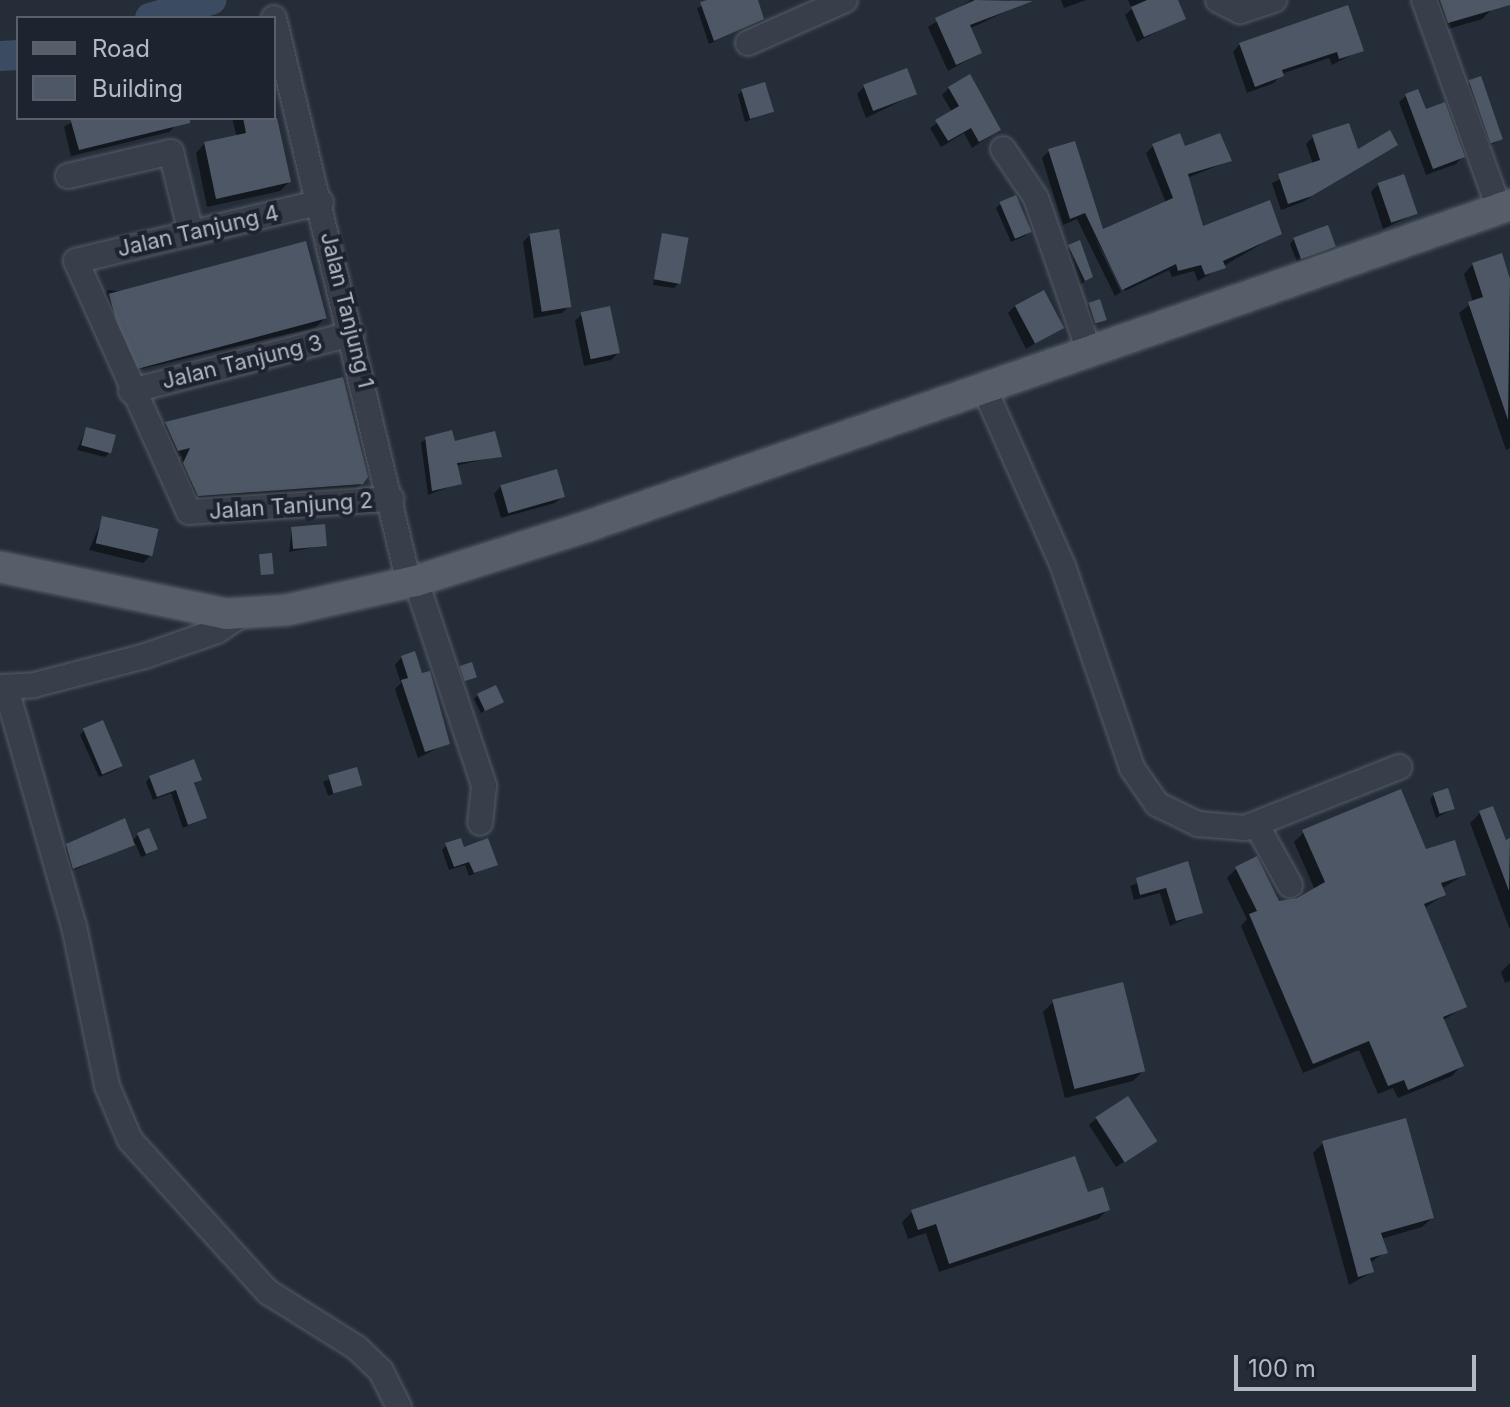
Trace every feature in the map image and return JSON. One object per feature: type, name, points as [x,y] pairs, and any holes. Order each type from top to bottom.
[{"type":"main road","points":[[0,565],[258,597],[465,566],[1090,354],[1505,206]]},
{"type":"main road","points":[[0,565],[198,611],[244,613],[372,592],[411,573],[788,446],[885,423]]},
{"type":"street","points":[[748,43],[845,0]]},
{"type":"street","points":[[1218,0],[1240,11],[1274,0]]},
{"type":"street","points":[[1424,0],[1505,206]]},
{"type":"street","name":"Jalan Tanjung 1","points":[[276,26],[411,573],[484,786],[480,823]]},
{"type":"street","points":[[1003,149],[1036,198],[1090,354]]},
{"type":"street","points":[[68,176],[171,152],[191,233]]},
{"type":"street","name":"Jalan Tanjung 4","points":[[131,391],[76,261],[321,202]]},
{"type":"street","name":"Jalan Tanjung 3","points":[[131,391],[352,334]]},
{"type":"street","points":[[985,390],[1063,566],[1144,789],[1157,804],[1198,824],[1232,830],[1256,824],[1399,767]]},
{"type":"street","name":"Jalan Tanjung 2","points":[[131,391],[189,512],[392,499]]},
{"type":"street","points":[[244,613],[217,631],[145,656],[3,688],[74,926],[107,1086],[130,1140],[268,1292],[373,1364],[399,1407]]},
{"type":"street","points":[[1256,824],[1290,885]]},
{"type":"building","points":[[758,0],[764,19],[714,41],[700,2]]},
{"type":"building","points":[[975,0],[1033,1],[970,25],[982,53],[956,65],[935,18]]},
{"type":"building","points":[[1147,0],[1178,0],[1186,19],[1144,37],[1131,7]]},
{"type":"building","points":[[1440,0],[1510,0],[1510,5],[1448,23]]},
{"type":"building","points":[[1348,5],[1364,51],[1339,59],[1337,52],[1282,70],[1284,76],[1255,87],[1239,43]]},
{"type":"building","points":[[907,68],[917,94],[873,111],[863,85]]},
{"type":"building","points":[[970,74],[1001,130],[979,142],[971,128],[948,141],[935,120],[959,106],[948,87]]},
{"type":"building","points":[[1481,76],[1503,139],[1491,144],[1469,80]]},
{"type":"building","points":[[765,82],[774,112],[750,119],[741,89]]},
{"type":"building","points":[[1418,89],[1426,109],[1445,102],[1465,157],[1433,169],[1405,94]]},
{"type":"building","points":[[277,118],[291,182],[216,199],[204,142],[246,133],[243,120]]},
{"type":"building","points":[[71,120],[190,120],[190,123],[79,150]]},
{"type":"building","points":[[1349,123],[1358,149],[1390,130],[1398,145],[1312,196],[1288,204],[1278,174],[1320,160],[1312,135]]},
{"type":"building","points":[[1180,133],[1185,146],[1220,133],[1232,161],[1188,174],[1203,226],[1270,200],[1282,234],[1223,261],[1226,268],[1205,275],[1201,265],[1178,271],[1176,264],[1122,290],[1085,213],[1070,219],[1048,149],[1075,141],[1103,229],[1173,198],[1152,144]]},
{"type":"building","points":[[1404,174],[1418,214],[1391,223],[1378,183]]},
{"type":"building","points":[[1016,195],[1032,232],[1015,239],[999,202]]},
{"type":"building","points":[[1328,225],[1336,247],[1301,259],[1293,238]]},
{"type":"building","points":[[559,229],[571,307],[542,312],[529,234]]},
{"type":"building","points":[[662,233],[689,238],[680,284],[654,279]]},
{"type":"building","points":[[1080,240],[1093,277],[1085,281],[1068,245]]},
{"type":"building","points":[[306,241],[327,318],[130,371],[109,294]]},
{"type":"building","points":[[1502,253],[1510,279],[1508,420],[1468,302],[1483,297],[1472,263]]},
{"type":"building","points":[[1044,290],[1064,328],[1035,343],[1015,305]]},
{"type":"building","points":[[1100,299],[1107,320],[1095,324],[1089,303]]},
{"type":"building","points":[[610,306],[620,353],[591,359],[581,312]]},
{"type":"building","points":[[343,377],[368,477],[363,484],[198,496],[183,463],[190,448],[178,451],[165,422]]},
{"type":"building","points":[[86,427],[116,435],[111,453],[81,445]]},
{"type":"building","points":[[452,430],[455,441],[495,431],[502,457],[457,463],[462,484],[432,491],[425,437]]},
{"type":"building","points":[[557,469],[565,497],[508,513],[500,485]]},
{"type":"building","points":[[102,516],[159,529],[152,556],[96,543]]},
{"type":"building","points":[[325,524],[327,546],[293,549],[291,527]]},
{"type":"building","points":[[272,553],[274,574],[261,575],[259,554]]},
{"type":"building","points":[[415,651],[422,673],[430,671],[450,744],[425,752],[401,680],[408,678],[401,656]]},
{"type":"building","points":[[472,662],[477,677],[465,681],[460,666]]},
{"type":"building","points":[[496,685],[504,702],[485,711],[477,694]]},
{"type":"building","points":[[103,720],[123,766],[102,775],[83,729]]},
{"type":"building","points":[[194,759],[202,780],[194,783],[207,818],[188,825],[176,790],[157,797],[149,776]]},
{"type":"building","points":[[357,767],[362,785],[333,794],[328,775]]},
{"type":"building","points":[[1448,788],[1455,809],[1440,814],[1433,793]]},
{"type":"building","points":[[1401,789],[1426,849],[1455,840],[1466,875],[1441,883],[1446,895],[1424,904],[1467,1007],[1443,1017],[1464,1066],[1408,1090],[1404,1080],[1388,1086],[1369,1041],[1313,1064],[1249,914],[1257,911],[1235,867],[1257,856],[1279,901],[1297,898],[1325,882],[1302,830]]},
{"type":"building","points":[[1493,806],[1506,840],[1510,838],[1509,891],[1479,811]]},
{"type":"building","points":[[125,818],[135,845],[73,869],[66,844]]},
{"type":"building","points":[[149,828],[158,849],[146,854],[137,833]]},
{"type":"building","points":[[461,838],[464,847],[488,838],[498,865],[474,873],[469,862],[454,867],[445,843]]},
{"type":"building","points":[[1188,861],[1203,913],[1176,921],[1166,888],[1140,895],[1136,878]]},
{"type":"building","points":[[1123,982],[1145,1071],[1074,1089],[1052,1000]]},
{"type":"building","points":[[1128,1096],[1157,1141],[1125,1163],[1095,1117]]},
{"type":"building","points":[[1406,1118],[1434,1218],[1381,1233],[1388,1253],[1370,1258],[1374,1272],[1358,1277],[1322,1141]]},
{"type":"building","points":[[1075,1156],[1088,1192],[1103,1187],[1110,1210],[949,1264],[936,1224],[918,1230],[911,1210]]},
{"type":"waterway","points":[[157,16],[211,0]]},
{"type":"waterway","points":[[0,56],[16,55]]}]
